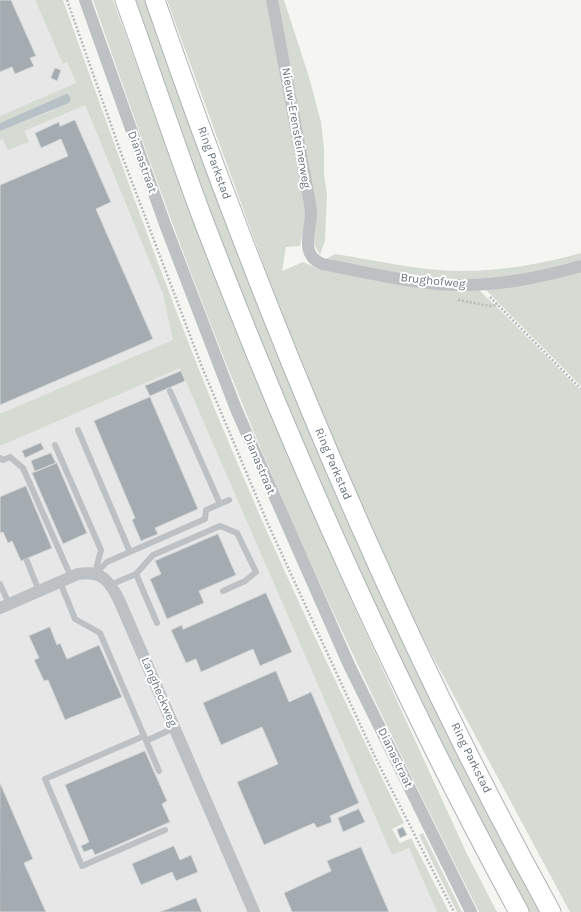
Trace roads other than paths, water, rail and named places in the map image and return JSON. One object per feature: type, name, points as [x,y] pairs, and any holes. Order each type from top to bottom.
[{"type":"highway","points":[[125,0],[201,214],[260,363],[320,506],[411,702],[482,843],[519,912]]},
{"type":"highway","name":"Ring Parkstad","points":[[155,0],[229,204],[282,343],[346,495],[416,647],[506,829],[550,912]]},
{"type":"street","name":"Dianastraat","points":[[84,0],[166,227],[236,409],[349,665],[471,912]]},
{"type":"street","name":"Nieuw-Erensteinerweg","points":[[272,0],[307,187],[311,214],[307,245],[311,256]]},
{"type":"street","name":"Brughofweg","points":[[311,256],[322,264],[434,283],[457,285],[512,281],[539,277],[581,266]]},
{"type":"street","points":[[5,606],[71,578],[89,572],[95,574]]},
{"type":"street","name":"Langheckweg","points":[[95,574],[106,580],[119,600],[254,912]]},
{"type":"lane","points":[[170,391],[220,504]]},
{"type":"lane","points":[[78,430],[130,552]]},
{"type":"lane","points":[[55,445],[101,550],[95,574]]},
{"type":"lane","points":[[0,458],[3,460],[10,457],[23,468],[71,578]]},
{"type":"lane","points":[[95,574],[107,562],[205,519],[206,510],[229,500]]},
{"type":"lane","points":[[110,585],[136,574],[153,555],[220,526],[237,533],[256,572],[245,581],[223,591]]},
{"type":"lane","points":[[26,561],[39,591]]},
{"type":"lane","points":[[136,574],[157,623]]},
{"type":"lane","points":[[60,582],[75,619],[100,633],[159,771]]},
{"type":"lane","points":[[0,584],[5,606]]},
{"type":"lane","points":[[165,830],[82,866],[45,779],[145,738],[174,728]]}]
